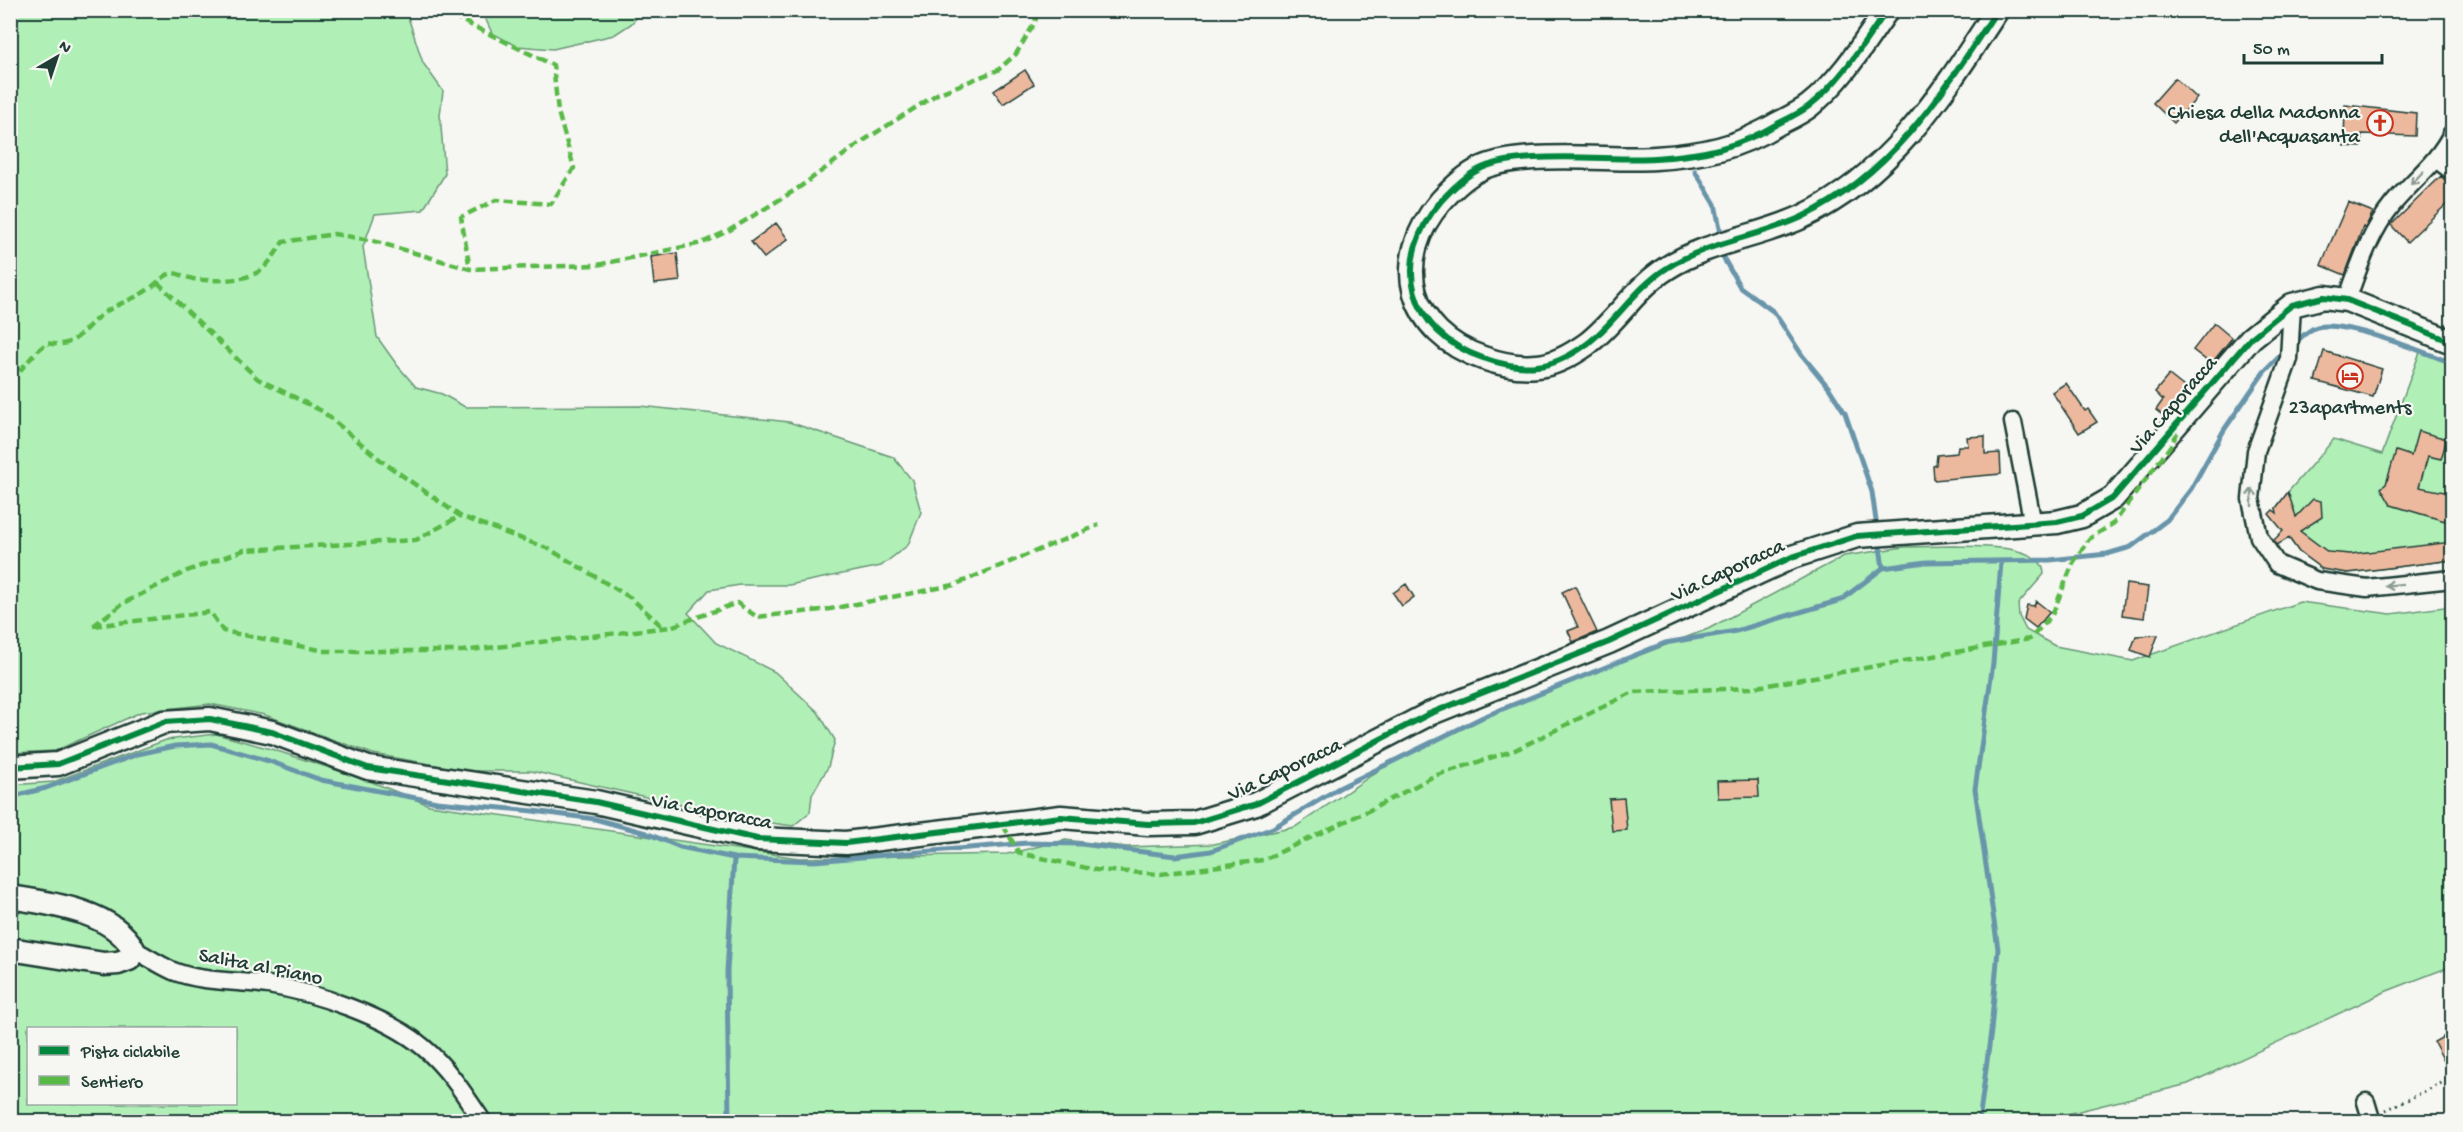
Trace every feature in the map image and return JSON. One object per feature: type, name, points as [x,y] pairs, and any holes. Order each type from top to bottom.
[{"type":"street","points":[[1887,10],[1831,85],[1808,107],[1751,140],[1724,149],[1653,159],[1533,159],[1479,169],[1457,185],[1442,200],[1421,230],[1411,261],[1411,277],[1420,311],[1449,343],[1488,360],[1508,365],[1538,366],[1572,354],[1611,324],[1647,283],[1684,258],[1800,218],[1845,193],[1905,141],[1940,96],[1997,10]]},
{"type":"street","points":[[2347,300],[2376,228],[2393,204],[2451,141]]},
{"type":"street","points":[[2436,159],[2452,171]]},
{"type":"street","name":"Via Caporacca","points":[[10,767],[58,764],[164,722],[210,719],[272,732],[368,768],[596,802],[758,839],[846,843],[1061,817],[1148,824],[1194,823],[1256,804],[1429,714],[1609,642],[1792,557],[1857,536],[2057,522],[2082,516],[2113,498],[2251,338],[2292,305],[2324,297],[2347,300],[2452,342]]},
{"type":"street","points":[[2292,305],[2289,359],[2256,451],[2251,499],[2259,537],[2277,564],[2317,581],[2367,588],[2452,579]]},
{"type":"street","points":[[2013,422],[2033,524]]},
{"type":"street","points":[[10,897],[53,904],[96,918],[124,936],[133,949],[129,959],[104,964],[10,949]]},
{"type":"street","name":"Salita al Piano","points":[[133,949],[174,971],[215,980],[268,985],[310,995],[357,1011],[397,1029],[423,1047],[455,1080],[483,1122]]},
{"type":"path","points":[[2372,1116],[2452,1078]]},
{"type":"green space","points":[[11,10],[406,11],[423,63],[443,91],[440,115],[445,174],[423,210],[375,214],[363,247],[377,337],[416,387],[442,394],[465,407],[640,406],[789,422],[893,457],[912,480],[921,512],[908,545],[881,566],[789,585],[740,585],[709,590],[688,613],[716,643],[775,672],[818,712],[835,740],[828,767],[812,795],[810,812],[793,826],[743,819],[531,771],[470,771],[373,754],[265,715],[210,704],[141,712],[55,751],[11,753]]},
{"type":"green space","points":[[482,11],[643,11],[631,24],[614,35],[553,49],[517,46],[492,33]]},
{"type":"green space","points":[[2420,352],[2452,365],[2452,560],[2348,573],[2322,569],[2299,552],[2284,532],[2276,508],[2334,439],[2382,454]]},
{"type":"green space","points":[[1904,547],[1992,547],[2021,552],[2033,557],[2041,564],[2044,574],[2018,604],[2019,616],[2026,630],[2055,646],[2133,661],[2300,602],[2391,614],[2452,606],[2452,966],[2387,991],[2188,1084],[2039,1121],[11,1122],[11,785],[53,782],[166,740],[216,734],[367,780],[429,805],[799,858],[1007,854],[1065,840],[1127,847],[1214,844],[1295,827],[1384,767],[1503,707],[1708,629],[1844,556]]},
{"type":"building","points":[[1025,70],[1034,84],[1003,104],[994,91]]},
{"type":"building","points":[[2175,78],[2197,98],[2174,123],[2153,103]]},
{"type":"building","name":"Chiesa della Madonna dell'Acquasanta","points":[[2345,105],[2416,113],[2415,136],[2362,134],[2361,147],[2344,146]]},
{"type":"building","points":[[2441,176],[2452,187],[2452,199],[2407,242],[2391,225]]},
{"type":"building","points":[[2348,202],[2373,212],[2365,228],[2363,227],[2345,275],[2321,265]]},
{"type":"building","points":[[776,223],[788,239],[764,258],[751,242]]},
{"type":"building","points":[[677,253],[680,281],[654,284],[651,257]]},
{"type":"building","points":[[2214,323],[2232,338],[2211,364],[2193,350]]},
{"type":"building","points":[[2324,351],[2382,369],[2373,397],[2315,381]]},
{"type":"building","points":[[2169,375],[2188,390],[2165,417],[2156,410],[2163,400],[2155,392]]},
{"type":"building","points":[[2066,383],[2085,411],[2088,409],[2097,422],[2079,433],[2052,392]]},
{"type":"building","points":[[2418,431],[2447,439],[2441,459],[2428,456],[2419,487],[2450,493],[2445,521],[2391,505],[2381,488],[2386,484],[2396,451],[2411,456]]},
{"type":"building","points":[[1985,436],[1985,454],[2000,453],[2001,474],[1934,480],[1933,466],[1936,465],[1937,455],[1957,453],[1958,446],[1968,446],[1967,437]]},
{"type":"building","points":[[2288,492],[2296,517],[2313,499],[2321,501],[2322,517],[2300,531],[2328,552],[2350,554],[2452,542],[2452,560],[2348,573],[2322,569],[2299,552],[2289,538],[2277,545],[2274,540],[2283,531],[2269,514],[2273,510],[2277,513],[2276,508]]},
{"type":"building","points":[[1406,584],[1414,597],[1402,606],[1393,593]]},
{"type":"building","points":[[2126,584],[2148,587],[2144,618],[2122,615]]},
{"type":"building","points":[[1575,586],[1597,632],[1573,642],[1568,631],[1578,627],[1562,592]]},
{"type":"building","points":[[2036,601],[2050,612],[2036,628],[2024,619],[2027,605],[2034,606]]},
{"type":"building","points":[[2158,635],[2150,657],[2131,650],[2136,636]]},
{"type":"building","points":[[1758,780],[1759,797],[1718,798],[1717,781]]},
{"type":"building","points":[[1624,798],[1627,830],[1612,831],[1609,799]]},
{"type":"building","points":[[2452,1032],[2452,1076],[2434,1042]]},
{"type":"waterway","points":[[1695,171],[1715,204],[1722,238]]},
{"type":"waterway","points":[[1723,251],[1724,259],[1740,287],[1774,312],[1802,355],[1829,388],[1845,413],[1872,492],[1877,528]]},
{"type":"waterway","points":[[2294,343],[2317,327],[2346,328],[2384,338],[2452,363]]},
{"type":"waterway","points":[[10,797],[46,788],[138,754],[175,746],[211,744],[269,761],[321,780],[437,802],[595,819],[646,833],[680,847],[734,858],[814,861],[1027,843],[1081,844],[1175,856],[1211,851],[1273,828],[1339,788],[1483,717],[1665,643],[1736,631],[1841,600],[1883,568],[1926,562],[2050,560],[2107,554],[2131,547],[2167,520],[2191,489],[2224,430],[2264,372],[2285,351]]},
{"type":"waterway","points":[[1879,540],[1883,568]]},
{"type":"waterway","points":[[1979,1122],[1991,1031],[1998,949],[1975,789],[1993,663],[2001,562]]},
{"type":"waterway","points":[[729,1122],[727,971],[734,858]]},
{"type":"marked path","points":[[440,10],[553,65],[558,112],[574,168],[551,204],[496,200],[461,217],[470,269]]},
{"type":"marked path","points":[[10,381],[47,343],[66,343],[73,340],[104,313],[144,292],[167,275],[177,274],[206,280],[246,277],[266,266],[283,242],[334,234],[370,240],[470,269],[597,265],[702,243],[730,230],[797,189],[863,141],[937,94],[998,70],[1016,54],[1034,24],[1039,10]]},
{"type":"marked path","points":[[157,282],[258,379],[322,411],[383,462],[460,516],[549,549],[631,598],[664,628]]},
{"type":"marked path","points":[[1003,825],[1019,853],[1096,870],[1161,874],[1263,860],[1374,808],[1434,776],[1515,750],[1633,692],[1751,688],[2030,639],[2052,615],[2073,563],[2089,539],[2114,523],[2171,445],[2178,431]]},
{"type":"marked path","points":[[93,626],[122,604],[187,571],[244,550],[416,540],[460,516]]},
{"type":"marked path","points":[[93,626],[210,612],[223,631],[325,651],[462,651],[670,627],[737,603],[757,617],[830,609],[954,585],[1099,525]]},
{"type":"cycle path","points":[[1887,10],[1851,61],[1821,96],[1798,113],[1749,139],[1720,149],[1689,155],[1636,159],[1539,158],[1495,164],[1473,173],[1441,201],[1425,224],[1415,247],[1412,270],[1415,293],[1423,313],[1438,331],[1458,347],[1496,362],[1516,366],[1537,366],[1550,364],[1570,355],[1587,344],[1645,285],[1667,268],[1699,252],[1802,217],[1834,199],[1863,178],[1889,154],[1936,100],[1997,10]]},
{"type":"cycle path","points":[[10,767],[58,764],[164,722],[210,719],[272,732],[368,768],[596,802],[757,839],[846,843],[1061,817],[1148,824],[1194,823],[1256,804],[1429,714],[1609,642],[1792,557],[1857,536],[2057,522],[2082,516],[2113,498],[2251,338],[2292,305],[2324,297],[2347,300],[2452,342]]},
{"type":"place","name":"Chiesa della Madonna dell'Acquasanta","points":[[2380,123]]},
{"type":"place","name":"23apartments","points":[[2350,376]]}]
